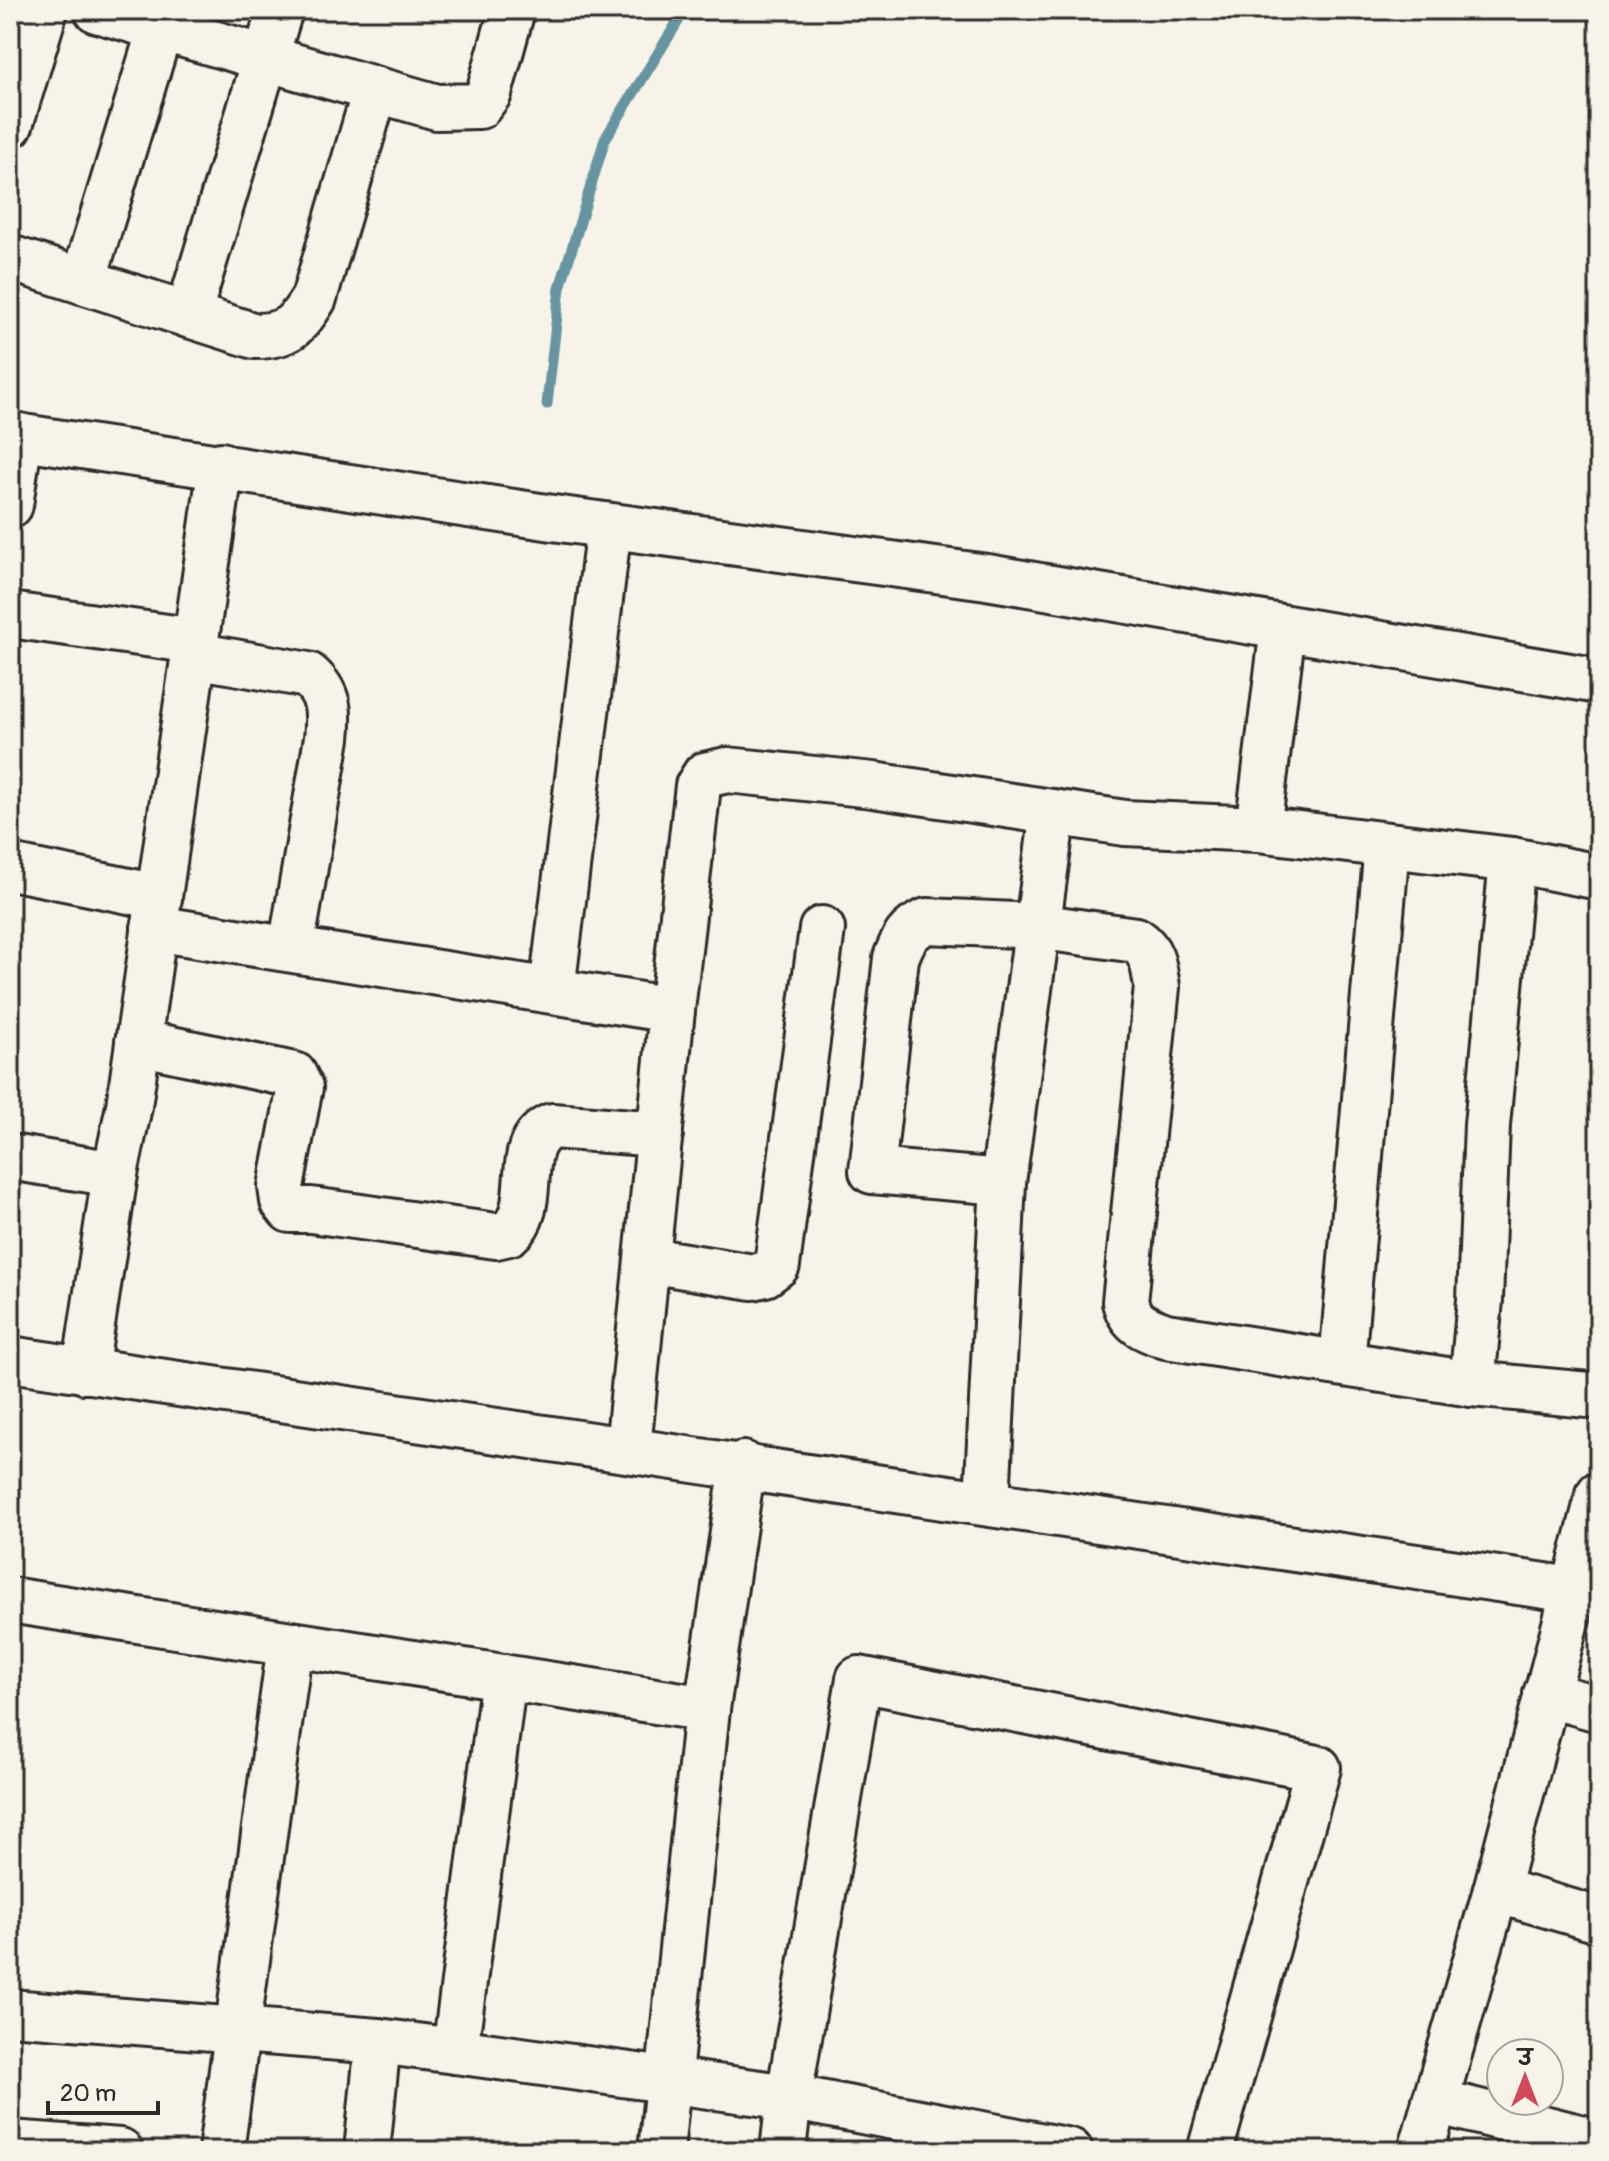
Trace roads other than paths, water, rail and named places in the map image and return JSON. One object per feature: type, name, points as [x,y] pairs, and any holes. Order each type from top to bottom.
[{"type":"street","points":[[10,125],[45,10]]},
{"type":"street","points":[[97,10],[163,19],[264,59],[375,91],[457,109],[479,106],[489,93],[512,10]]},
{"type":"street","points":[[188,315],[280,10]]},
{"type":"street","points":[[83,281],[163,19]]},
{"type":"street","points":[[10,258],[255,336],[280,336],[300,322],[314,298],[375,91]]},
{"type":"street","points":[[10,505],[15,436],[609,526],[987,577],[1599,681]]},
{"type":"street","points":[[85,1371],[138,1042],[221,465]]},
{"type":"street","points":[[552,990],[609,526]]},
{"type":"street","points":[[10,615],[195,648],[308,675],[321,686],[330,717],[291,949]]},
{"type":"street","points":[[1258,829],[1283,628]]},
{"type":"street","points":[[628,1448],[672,1010],[698,786],[705,775],[727,770],[873,785],[1125,823],[1258,829],[1512,860],[1599,877]]},
{"type":"street","points":[[987,1501],[1003,1182],[1053,812]]},
{"type":"street","points":[[1342,1363],[1387,845]]},
{"type":"street","points":[[1472,1384],[1480,1300],[1487,1125],[1512,860]]},
{"type":"street","points":[[10,867],[157,913],[291,949],[672,1010]]},
{"type":"street","points":[[1003,1182],[872,1171],[896,958],[912,927],[927,921],[1036,926],[1127,938],[1146,947],[1157,987],[1125,1302],[1128,1312],[1140,1326],[1166,1336],[1472,1384],[1599,1396]]},
{"type":"street","points":[[648,1260],[753,1277],[765,1274],[777,1265],[822,929]]},
{"type":"street","points":[[138,1042],[294,1075],[300,1087],[281,1187],[283,1201],[290,1210],[311,1210],[496,1236],[509,1233],[523,1215],[532,1144],[540,1131],[552,1126],[660,1134]]},
{"type":"street","points":[[10,1157],[115,1174]]},
{"type":"street","points":[[10,1359],[743,1464],[1572,1590]]},
{"type":"street","points":[[661,2151],[666,2079],[707,1709],[743,1464]]},
{"type":"street","points":[[1421,2151],[1496,1890],[1599,1494]]},
{"type":"street","points":[[10,1600],[707,1709]]},
{"type":"street","points":[[221,2151],[290,1644]]},
{"type":"street","points":[[455,2051],[504,1677]]},
{"type":"street","points":[[783,2151],[789,2097],[859,1679],[1318,1768],[1210,2151]]},
{"type":"street","points":[[1546,1694],[1599,1709]]},
{"type":"street","points":[[1496,1890],[1599,1920]]},
{"type":"street","points":[[10,2012],[378,2041],[455,2051],[789,2097],[1070,2151]]},
{"type":"street","points":[[367,2151],[378,2041]]},
{"type":"street","points":[[1435,2101],[1599,2142]]},
{"type":"street","points":[[10,2143],[96,2150]]},
{"type":"waterway","points":[[547,404],[560,288],[605,139],[685,10]]}]
